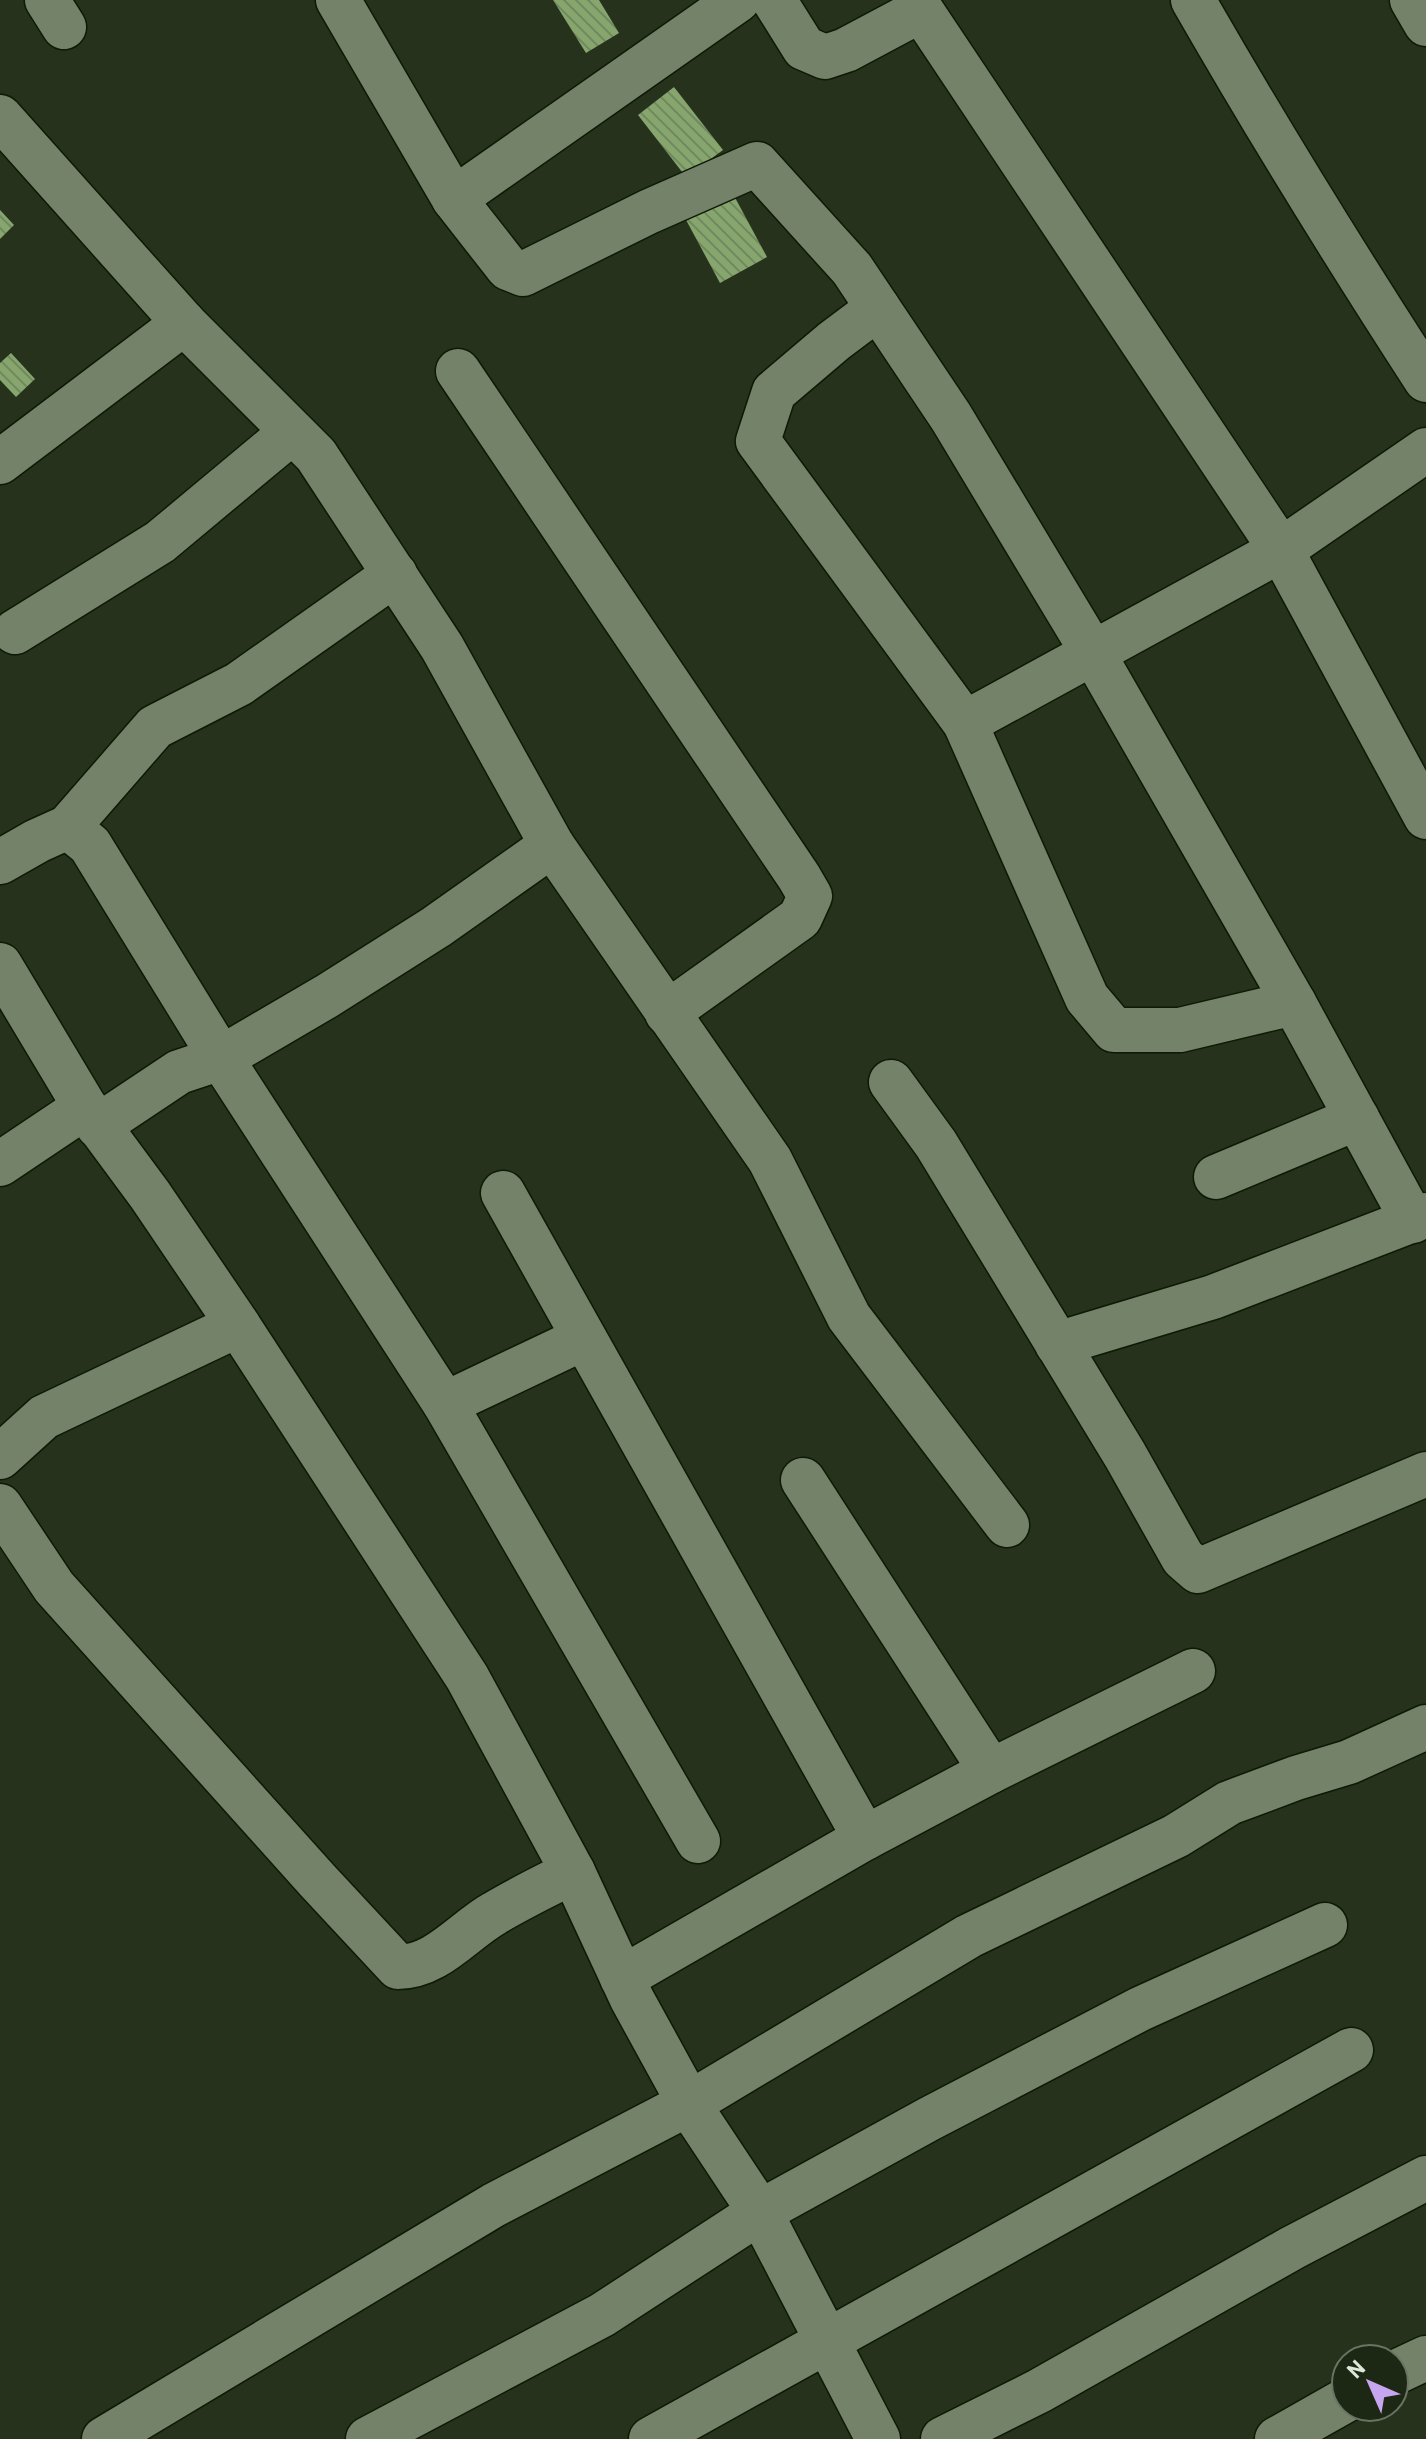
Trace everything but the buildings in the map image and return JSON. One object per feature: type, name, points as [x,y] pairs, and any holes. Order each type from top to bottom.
[{"type":"street","points":[[338,0],[454,199],[508,268],[523,274],[648,212],[757,164],[852,269],[951,417],[1093,653],[1357,1118],[1419,1218],[1213,1297],[1057,1344]]},
{"type":"street","points":[[454,199],[738,0]]},
{"type":"street","points":[[774,0],[804,48],[825,57],[846,50],[921,10],[1281,550],[1426,817]]},
{"type":"street","points":[[1193,0],[1268,129],[1426,380]]},
{"type":"street","points":[[1412,0],[1426,24]]},
{"type":"street","points":[[0,117],[184,323],[316,455],[442,647],[552,845],[770,1160],[849,1317],[1007,1525]]},
{"type":"street","points":[[878,308],[774,392],[758,441],[965,723],[1087,998],[1114,1030],[1180,1030],[1294,1003]]},
{"type":"street","points":[[0,462],[184,323]]},
{"type":"street","points":[[458,371],[810,896],[800,918],[667,1013]]},
{"type":"street","points":[[15,632],[160,542],[292,432]]},
{"type":"street","points":[[965,723],[1281,550],[1426,450]]},
{"type":"street","points":[[0,862],[68,827],[155,727],[239,684],[395,574]]},
{"type":"street","points":[[68,827],[90,845],[221,1058],[445,1404],[698,1841]]},
{"type":"street","points":[[0,1164],[179,1072],[221,1058],[436,927],[552,845]]},
{"type":"street","points":[[0,965],[91,1117],[150,1195],[238,1325],[467,1677],[573,1872],[622,1978],[690,2103],[760,2212],[878,2439]]},
{"type":"street","points":[[891,1082],[936,1144],[1125,1455],[1183,1558],[1198,1571],[1426,1474]]},
{"type":"street","points":[[1216,1177],[1357,1118]]},
{"type":"street","points":[[503,1193],[865,1838]]},
{"type":"street","points":[[0,1457],[44,1417],[238,1325]]},
{"type":"street","points":[[445,1404],[584,1338]]},
{"type":"street","points":[[803,1480],[991,1771]]},
{"type":"street","points":[[0,1506],[15,1563],[54,1587],[398,1967],[412,1967],[437,1955],[491,1914],[573,1872]]},
{"type":"street","points":[[622,1978],[865,1838],[991,1771],[1193,1671]]},
{"type":"street","points":[[104,2439],[494,2205],[690,2103],[969,1936],[1176,1836],[1229,1803],[1349,1762],[1426,1727]]},
{"type":"street","points":[[368,2439],[602,2315],[760,2212],[929,2119],[1140,2009],[1325,1925]]},
{"type":"street","points":[[651,2439],[1351,2050]]},
{"type":"street","points":[[943,2439],[1039,2391],[1292,2248],[1426,2178]]},
{"type":"street","points":[[1277,2439],[1330,2419]]}]
